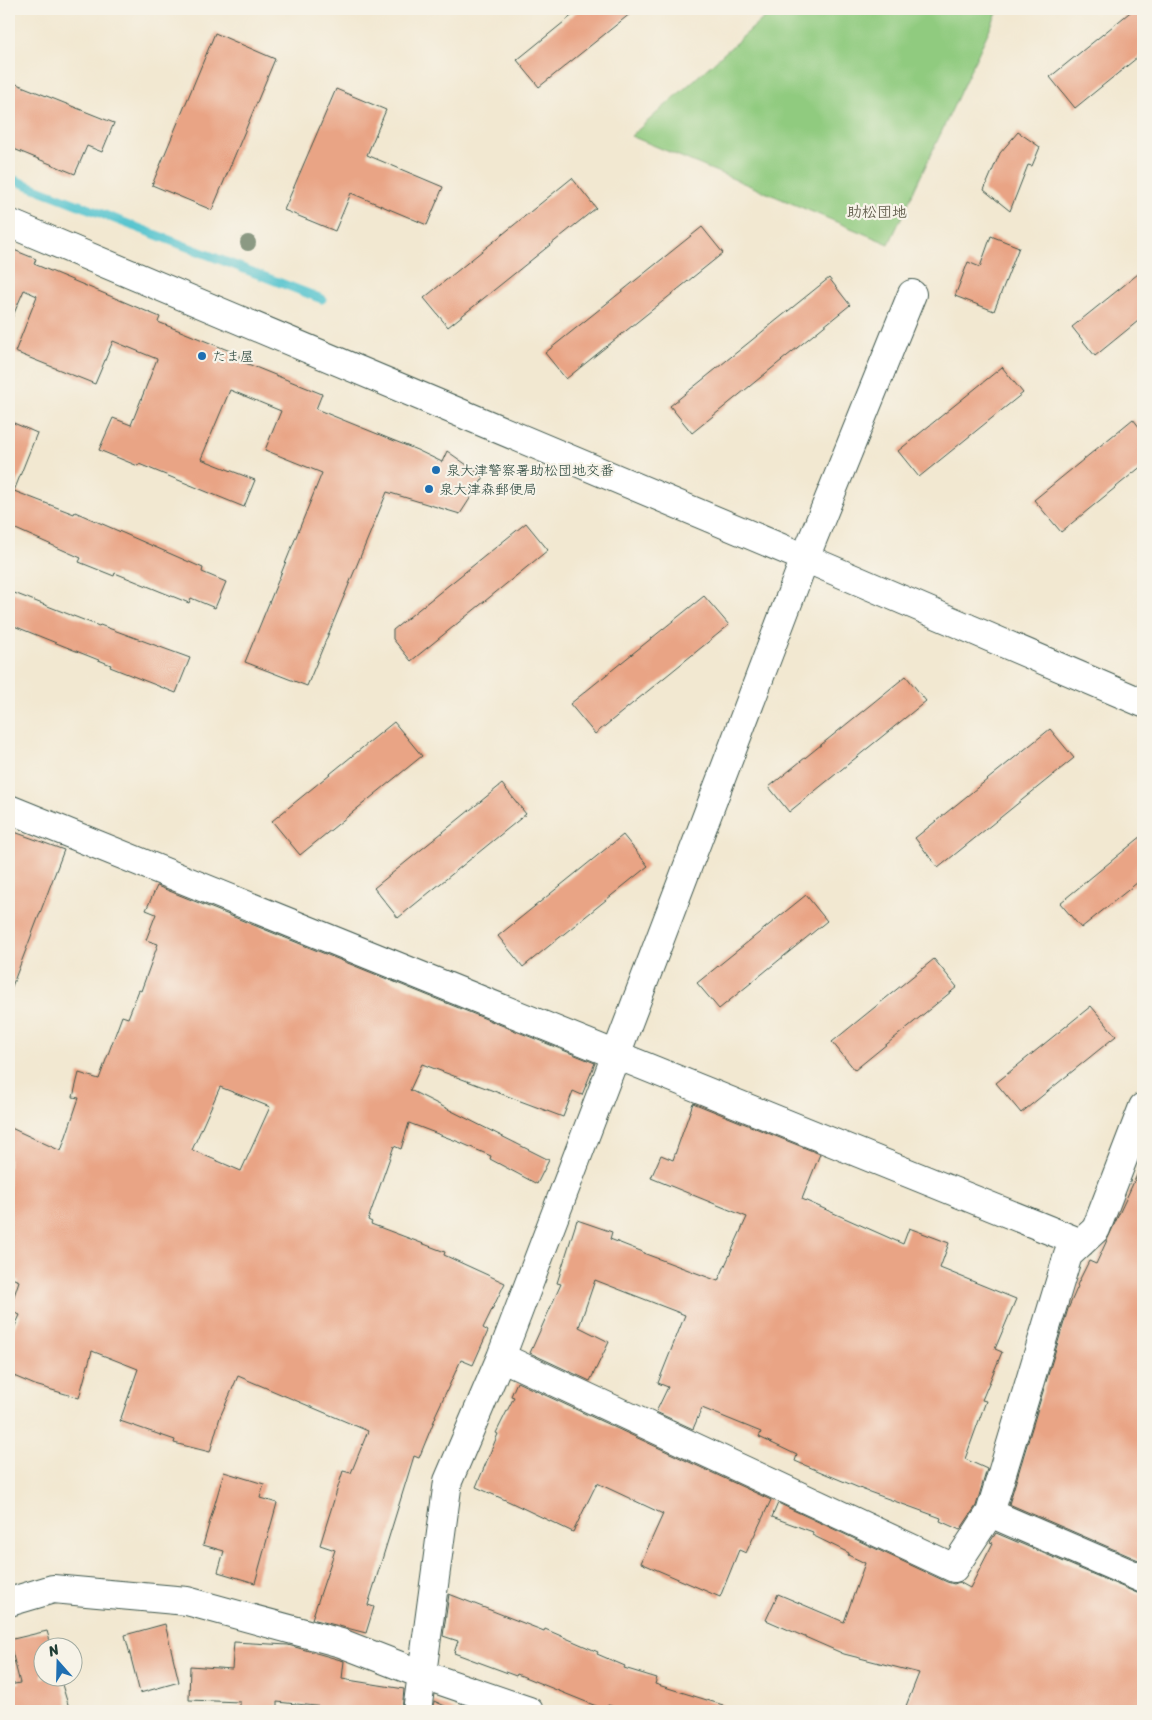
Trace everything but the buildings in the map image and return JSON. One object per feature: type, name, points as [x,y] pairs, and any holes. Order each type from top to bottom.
[{"type":"street","points":[[9,223],[805,558],[1143,703]]},
{"type":"street","points":[[417,1711],[448,1481],[501,1357],[805,558],[912,294]]},
{"type":"street","points":[[9,809],[1081,1243]]},
{"type":"street","points":[[501,1357],[954,1568],[990,1513],[1068,1255],[1096,1229],[1143,1107]]},
{"type":"street","points":[[990,1513],[1143,1579]]},
{"type":"street","points":[[9,1602],[53,1589],[187,1601],[341,1643],[421,1674],[529,1711]]},
{"type":"green space","points":[[774,9],[999,9],[889,244],[631,136]]},
{"type":"waterway","points":[[9,15],[11,9]]},
{"type":"waterway","points":[[9,178],[322,299]]},
{"type":"place","name":"たま屋","points":[[202,356]]},
{"type":"place","name":"泉大津警察署助松団地交番","points":[[436,470]]},
{"type":"place","name":"泉大津森郵便局","points":[[429,489]]},
{"type":"district","name":"助松団地","points":[[877,212]]}]
